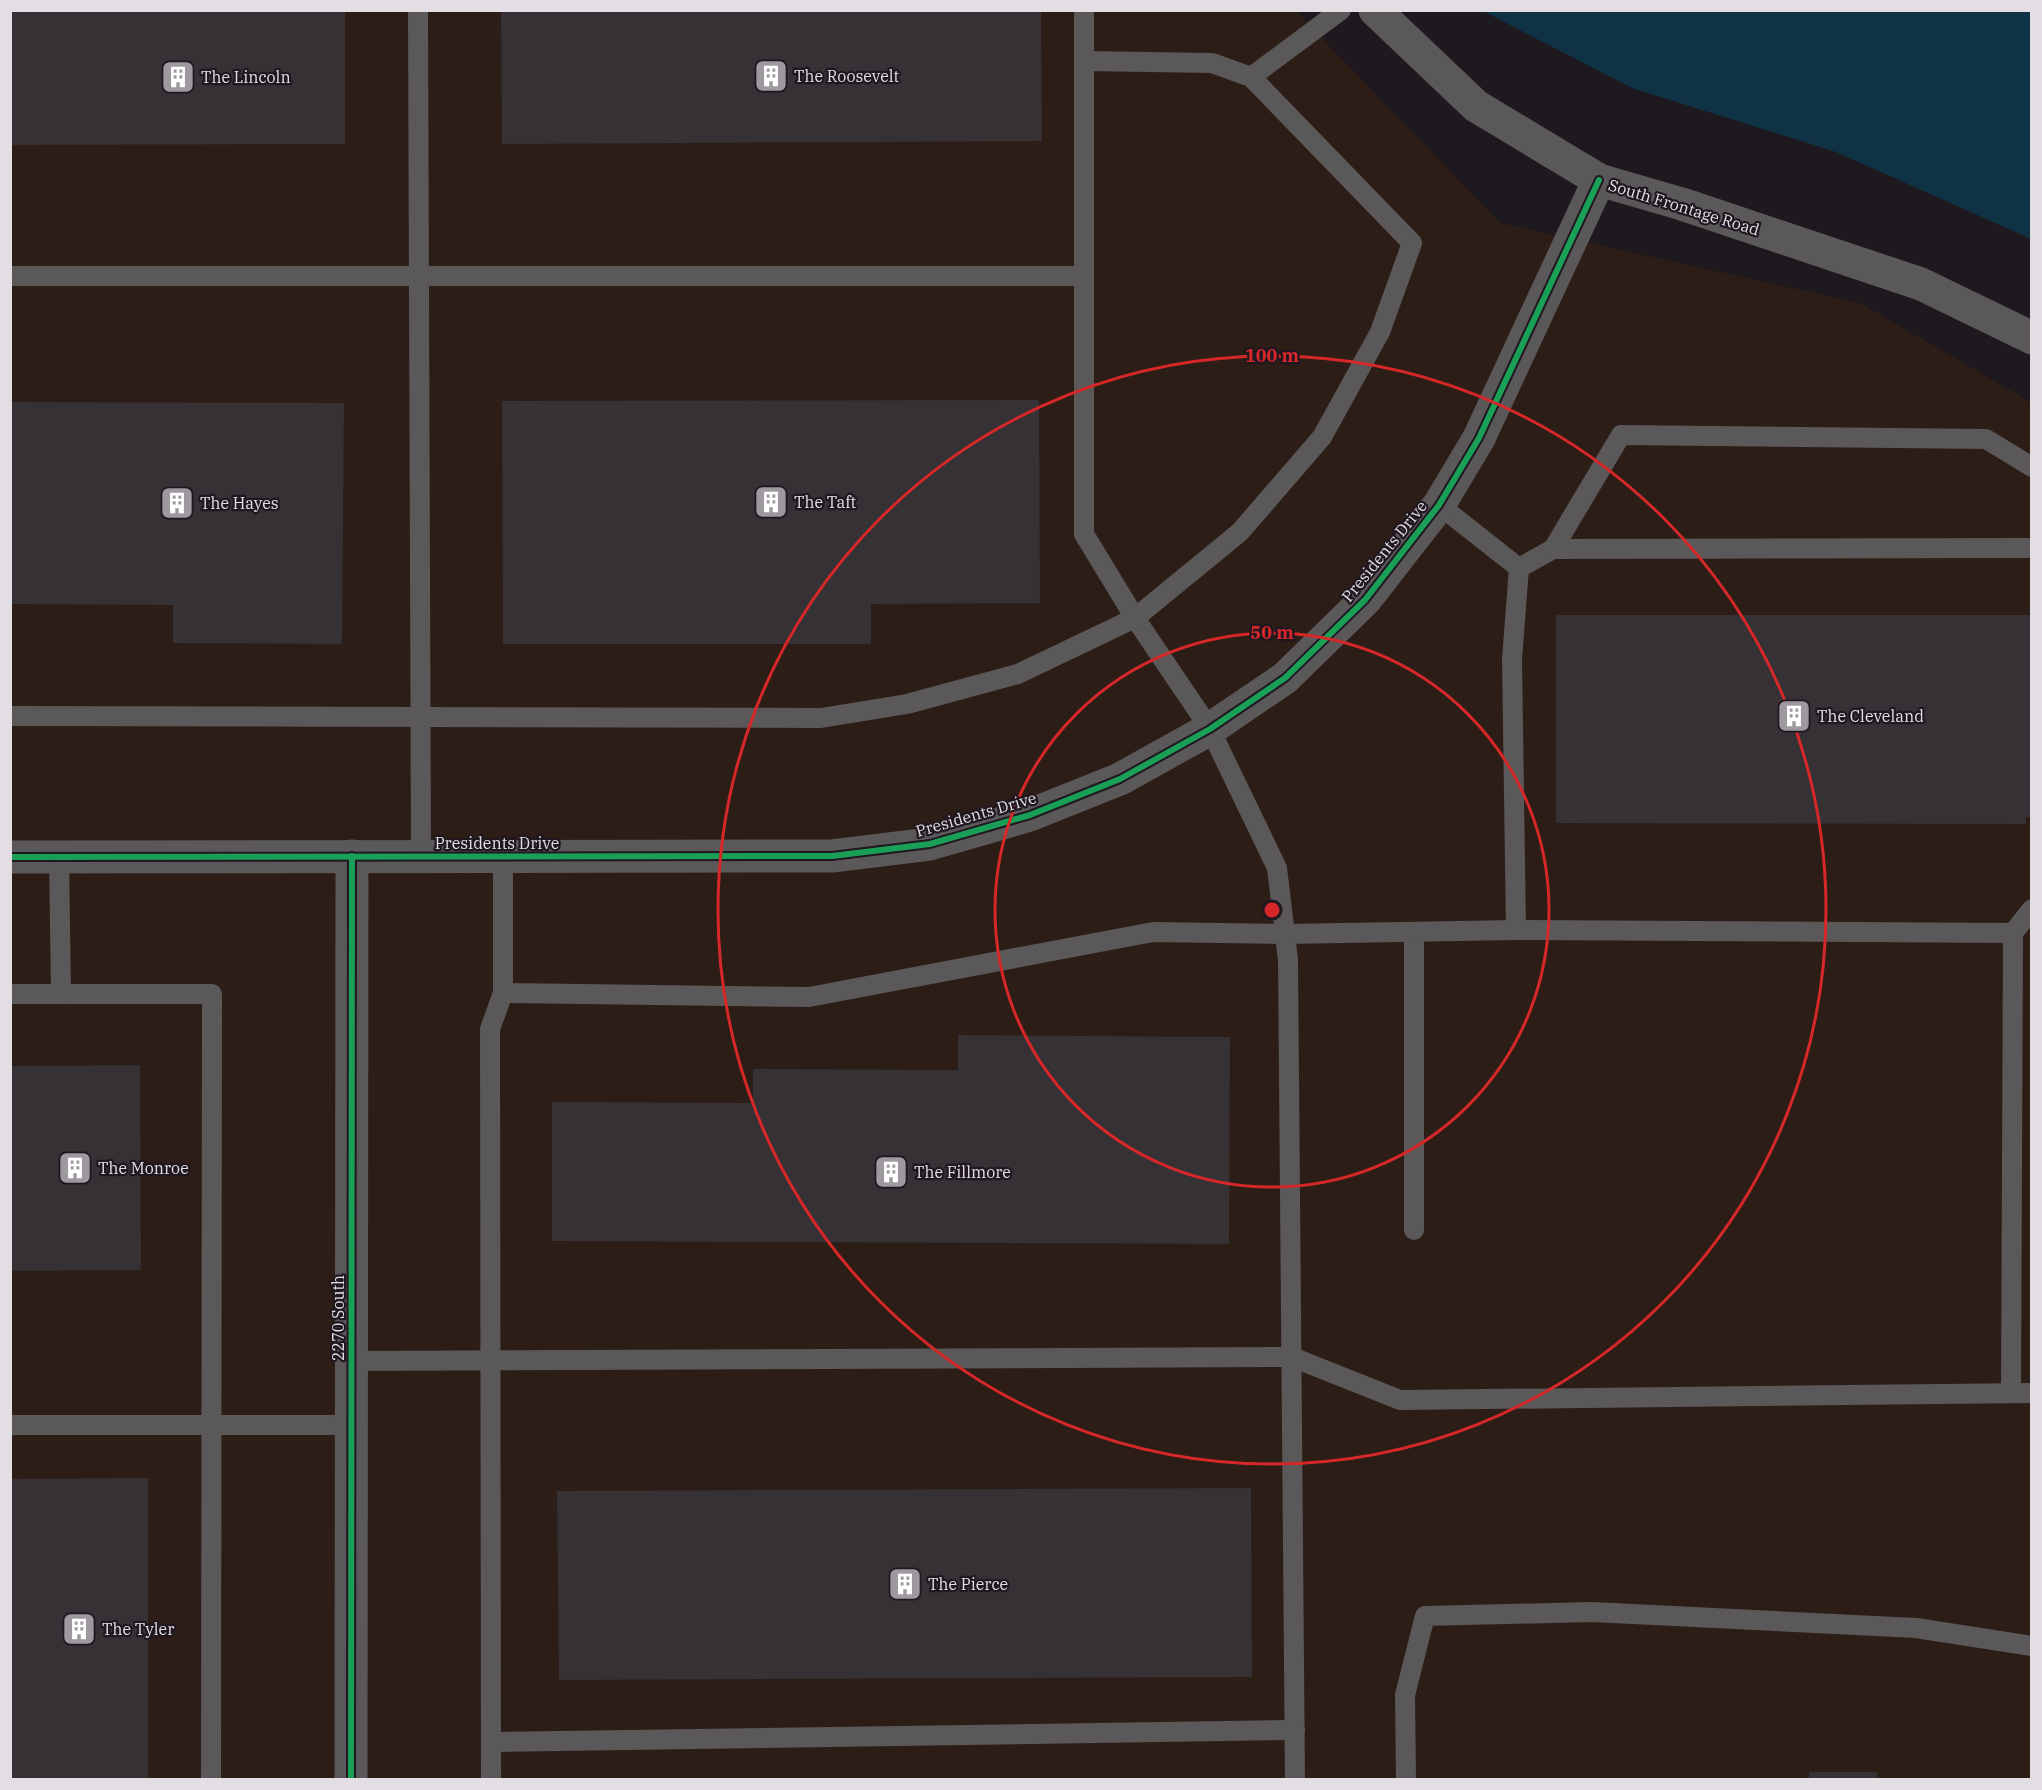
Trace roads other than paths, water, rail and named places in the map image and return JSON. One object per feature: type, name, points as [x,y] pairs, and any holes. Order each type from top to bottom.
[{"type":"street","name":"South Frontage Road","points":[[1375,10],[1476,106],[1599,180],[1682,204],[1920,284],[2031,338]]},
{"type":"street","name":"Presidents Drive","points":[[10,857],[832,856],[930,844],[1030,815],[1120,779],[1210,729],[1285,678],[1365,600],[1439,504],[1479,438],[1599,180]]},
{"type":"street","name":"2270 South","points":[[351,1779],[352,856]]},
{"type":"lane","points":[[418,10],[421,857]]},
{"type":"lane","points":[[1084,10],[1084,534],[1135,618],[1210,729],[1277,868],[1285,934],[1288,960],[1295,1779]]},
{"type":"lane","points":[[1251,77],[1341,10]]},
{"type":"lane","points":[[10,716],[821,718],[907,704],[1018,674],[1135,618],[1240,532],[1322,437],[1380,332],[1412,243],[1251,77],[1212,63],[1084,61]]},
{"type":"lane","points":[[10,276],[1084,276]]},
{"type":"lane","points":[[1519,568],[1552,549],[1621,435],[1986,439],[2031,467]]},
{"type":"lane","points":[[1439,504],[1519,568]]},
{"type":"lane","points":[[1552,549],[2031,548]]},
{"type":"lane","points":[[1516,930],[1512,658],[1519,568]]},
{"type":"lane","points":[[59,857],[61,994]]},
{"type":"lane","points":[[491,1779],[490,1029],[503,993],[503,858]]},
{"type":"lane","points":[[2011,1391],[2013,933],[2031,909]]},
{"type":"lane","points":[[503,993],[809,997],[1153,932],[1285,934],[1516,930],[2013,933]]},
{"type":"lane","points":[[1414,932],[1414,1230]]},
{"type":"lane","points":[[10,994],[212,994],[211,1779]]},
{"type":"lane","points":[[351,1361],[1292,1357],[1401,1400],[2011,1391],[2031,1393]]},
{"type":"lane","points":[[10,1425],[351,1425]]},
{"type":"lane","points":[[1406,1779],[1405,1695],[1425,1616],[1592,1612],[1881,1626],[1916,1628],[2031,1646]]},
{"type":"lane","points":[[491,1742],[1295,1730]]},
{"type":"water","points":[[1483,11],[2031,11],[2031,239],[1836,152],[1632,88]]},
{"type":"place","name":"The Roosevelt","points":[[771,76]]},
{"type":"place","name":"The Lincoln","points":[[178,77]]},
{"type":"place","name":"The Taft","points":[[771,502]]},
{"type":"place","name":"The Hayes","points":[[177,503]]},
{"type":"place","name":"The Cleveland","points":[[1794,716]]},
{"type":"place","name":"The Monroe","points":[[75,1168]]},
{"type":"place","name":"The Fillmore","points":[[891,1172]]},
{"type":"place","name":"The Pierce","points":[[905,1584]]},
{"type":"place","name":"The Tyler","points":[[79,1629]]}]
